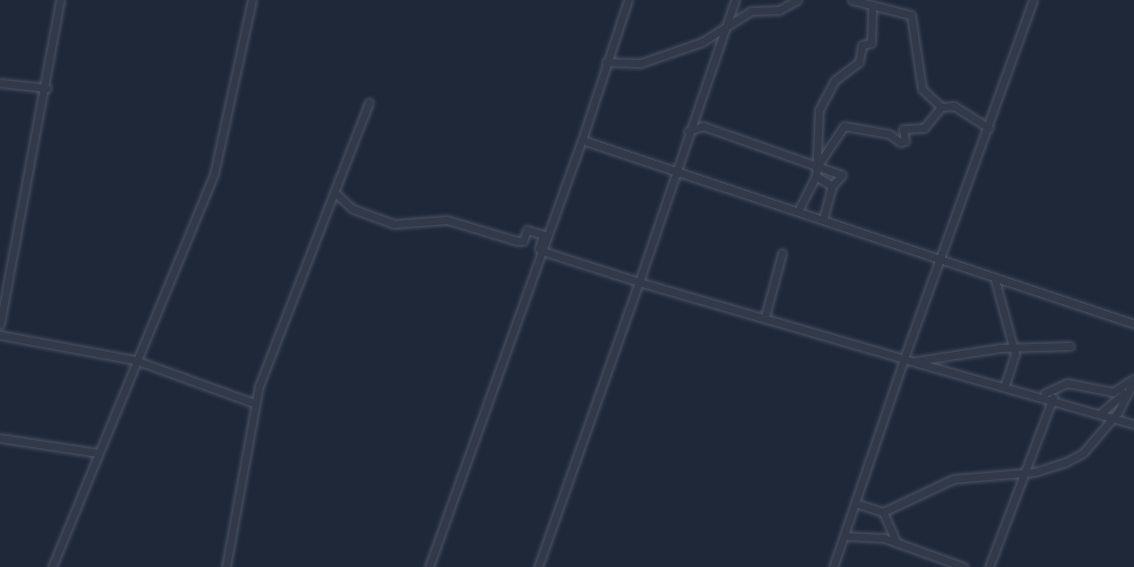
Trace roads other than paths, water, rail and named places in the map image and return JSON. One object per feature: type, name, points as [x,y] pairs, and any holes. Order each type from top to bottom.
[{"type":"street","points":[[0,324],[47,88],[60,0]]},
{"type":"street","points":[[52,567],[135,360],[214,174],[252,0]]},
{"type":"street","points":[[429,567],[544,252],[628,0]]},
{"type":"street","points":[[538,567],[679,173],[688,131],[735,0]]},
{"type":"street","points":[[606,62],[641,63],[723,32],[751,11],[779,9],[797,0]]},
{"type":"street","points":[[852,0],[915,19],[912,46],[922,89],[941,107],[963,110],[989,128]]},
{"type":"street","points":[[834,567],[858,504],[904,359],[939,259],[989,128],[1034,0]]},
{"type":"street","points":[[798,211],[816,176],[819,110],[836,80],[860,62],[862,45],[872,44],[872,7]]},
{"type":"street","points":[[0,83],[47,88]]},
{"type":"street","points":[[226,567],[254,403],[369,103]]},
{"type":"street","points":[[818,165],[844,126],[889,134],[900,142],[905,141],[903,129],[924,128],[941,107]]},
{"type":"street","points":[[688,131],[703,126],[842,175],[832,186],[823,220]]},
{"type":"street","points":[[582,140],[798,211],[995,280],[1134,324]]},
{"type":"street","points":[[816,176],[832,186]]},
{"type":"street","points":[[334,192],[343,204],[394,224],[447,220],[517,241],[523,241],[527,230],[543,235],[539,248],[544,252],[913,362],[1040,393],[1134,424]]},
{"type":"street","points":[[765,317],[782,254]]},
{"type":"street","points":[[995,280],[1010,348],[1015,357],[1005,385]]},
{"type":"street","points":[[0,335],[135,360],[254,403]]},
{"type":"street","points":[[913,362],[1010,348],[1070,346]]},
{"type":"street","points":[[858,504],[883,512],[953,479],[1049,469],[1083,453],[1113,417],[1134,380]]},
{"type":"street","points":[[1040,393],[1067,382],[1113,392],[1134,380]]},
{"type":"street","points":[[1101,413],[1134,387]]},
{"type":"street","points":[[989,567],[1053,398]]},
{"type":"street","points":[[0,438],[98,453]]},
{"type":"street","points":[[883,512],[897,543]]},
{"type":"street","points":[[844,536],[897,543],[964,567]]}]
